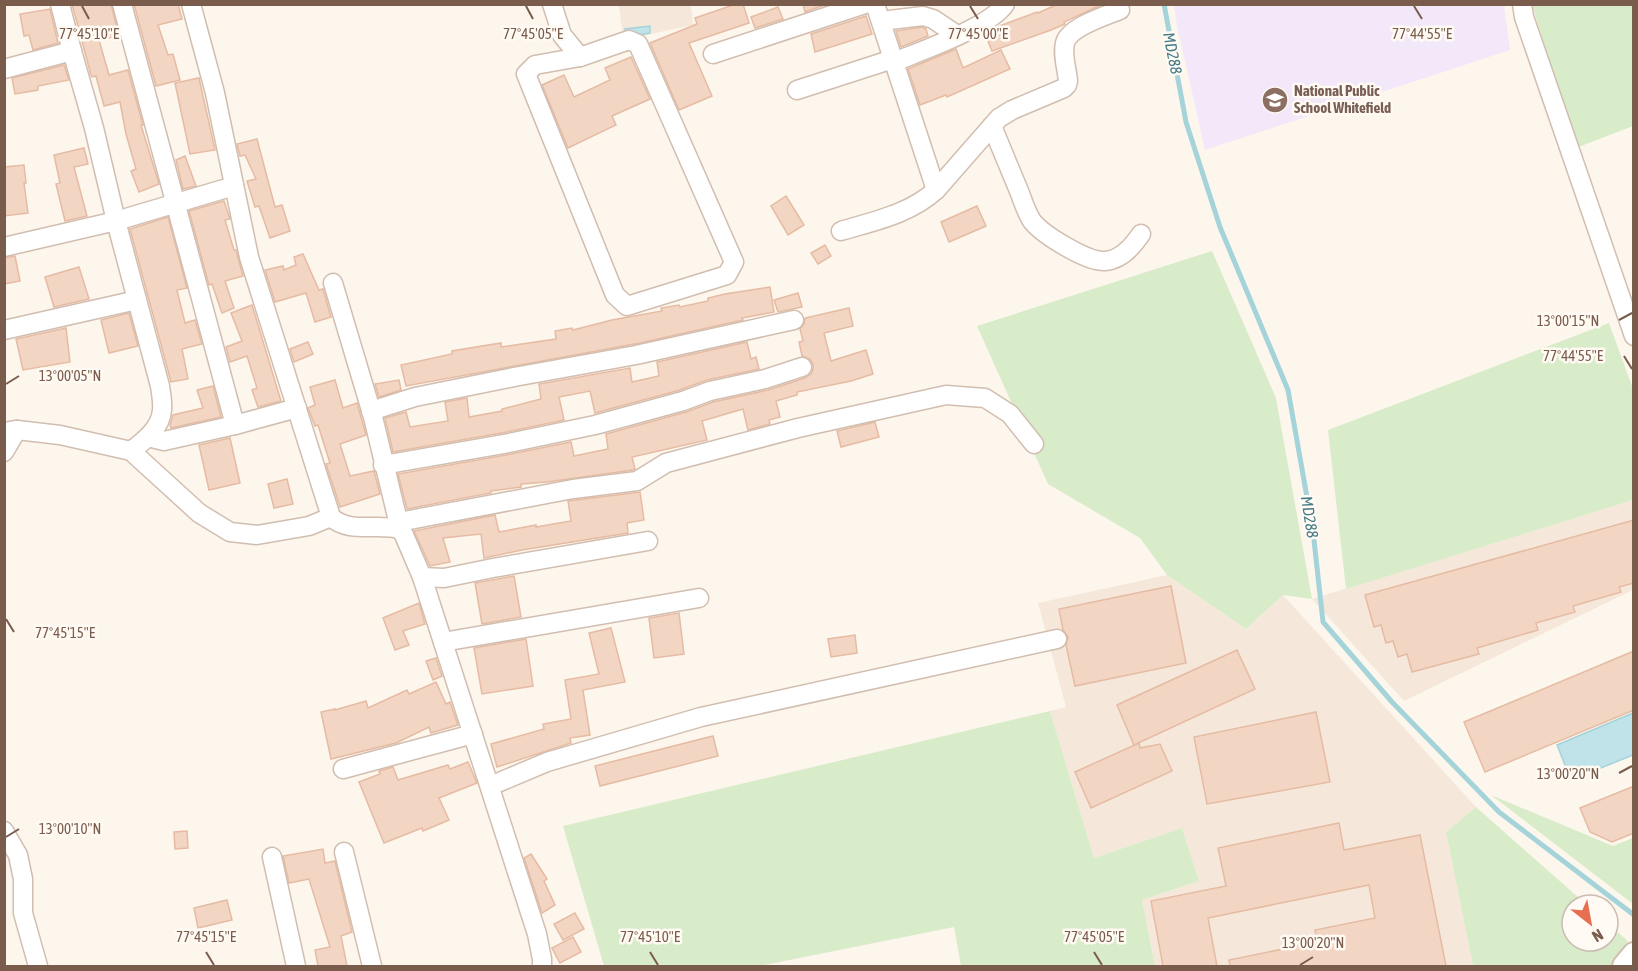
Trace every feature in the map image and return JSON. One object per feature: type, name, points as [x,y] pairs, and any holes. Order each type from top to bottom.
[{"type":"street","points":[[60,4],[160,386],[162,411],[157,426],[131,452]]},
{"type":"street","points":[[123,4],[235,425]]},
{"type":"street","points":[[191,4],[215,93],[249,257],[332,517],[338,524],[400,526],[573,489],[637,481],[666,463],[798,428],[946,395],[985,398],[1010,414],[1034,444]]},
{"type":"street","points":[[552,4],[562,34],[580,57]]},
{"type":"street","points":[[713,54],[865,4]]},
{"type":"street","points":[[797,90],[893,60],[957,35],[990,20],[1005,4]]},
{"type":"street","points":[[1522,4],[1524,17],[1634,336]]},
{"type":"street","points":[[841,231],[903,212],[926,200],[999,118],[1067,85],[1064,45],[1067,37],[1076,29],[1120,10]]},
{"type":"street","points":[[936,190],[878,13],[924,16],[933,19],[957,35]]},
{"type":"street","points":[[629,40],[638,45],[734,262],[727,275],[627,306],[615,295],[526,74],[535,65],[580,57],[629,40]]},
{"type":"street","points":[[4,69],[72,51]]},
{"type":"street","points":[[992,126],[1030,218],[1042,231],[1061,244],[1092,258],[1105,261],[1132,248],[1141,234]]},
{"type":"street","points":[[4,247],[116,221],[234,186]]},
{"type":"street","points":[[333,283],[371,411],[400,526],[422,577],[490,786],[537,934],[542,966]]},
{"type":"street","points":[[4,330],[137,300]]},
{"type":"street","points":[[371,411],[415,397],[636,355],[794,320]]},
{"type":"street","points":[[383,465],[595,425],[802,367]]},
{"type":"street","points":[[148,437],[164,441],[297,408]]},
{"type":"street","points":[[4,452],[11,431],[60,435],[131,452],[199,513],[230,532],[258,535],[309,526],[332,517]]},
{"type":"street","points":[[422,577],[444,578],[648,541]]},
{"type":"street","points":[[443,642],[699,598]]},
{"type":"street","points":[[490,786],[547,762],[701,717],[1058,639]]},
{"type":"street","points":[[343,769],[473,734]]},
{"type":"street","points":[[4,831],[18,855],[23,879],[23,913],[38,966]]},
{"type":"street","points":[[344,852],[372,966]]},
{"type":"street","points":[[272,857],[296,966]]},
{"type":"street","points":[[1624,966],[1634,954]]},
{"type":"shaded area","points":[[619,5],[691,5],[693,25],[623,40]]},
{"type":"shaded area","name":"National Public School Whitefield","points":[[1174,5],[1504,5],[1510,50],[1205,150]]},
{"type":"shaded area","points":[[1633,500],[1633,590],[1404,701],[1312,599]]},
{"type":"shaded area","points":[[1167,575],[1246,629],[1283,595],[1476,807],[1446,832],[1473,966],[1155,966],[1142,900],[1199,881],[1182,828],[1094,858],[1050,711],[1066,707],[1038,603]]},
{"type":"green space","points":[[1532,5],[1633,5],[1633,126],[1576,148]]},
{"type":"green space","points":[[1212,251],[1276,398],[1312,599],[1283,595],[1246,629],[1167,575],[1140,538],[1048,484],[977,326]]},
{"type":"green space","points":[[1609,323],[1633,389],[1633,500],[1346,589],[1328,430]]},
{"type":"green space","points":[[1050,711],[1094,858],[1182,828],[1199,881],[1142,900],[1155,966],[961,966],[954,927],[759,966],[604,966],[563,826]]},
{"type":"green space","points":[[1491,795],[1613,846],[1633,838],[1633,904]]},
{"type":"green space","points":[[1476,807],[1573,893],[1560,893],[1560,953],[1620,953],[1611,966],[1473,966],[1446,832]]},
{"type":"green space","points":[[1620,934],[1628,941],[1620,953]]},
{"type":"water","points":[[650,26],[650,33],[625,37],[625,29]]},
{"type":"water","points":[[1633,713],[1633,755],[1571,780],[1557,745]]},
{"type":"building","points":[[72,4],[111,4],[119,36],[99,40],[109,75],[128,70],[143,125],[141,125],[159,184],[139,192],[131,171],[136,169],[120,102],[104,106],[96,76],[91,75]]},
{"type":"building","points":[[134,4],[178,4],[182,19],[158,25],[168,55],[173,54],[180,80],[156,86]]},
{"type":"building","points":[[736,4],[743,4],[749,23],[689,43],[712,96],[679,110],[650,43],[697,24],[695,18]]},
{"type":"building","points":[[803,4],[827,4],[805,12]]},
{"type":"building","points":[[1058,4],[1103,4],[1051,30],[992,51],[985,34],[997,27]]},
{"type":"building","points":[[778,7],[783,19],[755,28],[751,17]]},
{"type":"building","points":[[50,9],[58,43],[33,50],[29,35],[24,36],[20,14]]},
{"type":"building","points":[[866,16],[872,34],[815,52],[811,34]]},
{"type":"building","points":[[922,27],[926,29],[928,36],[901,47],[896,31]]},
{"type":"building","points":[[956,49],[963,68],[1001,50],[1010,69],[947,97],[946,95],[920,105],[908,69]]},
{"type":"building","points":[[631,57],[650,99],[612,116],[616,125],[568,148],[542,85],[564,75],[574,97],[610,80],[605,68]]},
{"type":"building","points":[[64,65],[69,80],[38,86],[38,90],[15,94],[12,78]]},
{"type":"building","points":[[199,78],[215,150],[190,154],[175,83]]},
{"type":"building","points":[[257,139],[275,207],[282,205],[290,231],[270,238],[259,206],[255,207],[247,181],[256,179],[245,155],[240,156],[237,144]]},
{"type":"building","points":[[84,148],[88,164],[74,167],[87,216],[65,221],[56,184],[60,183],[54,155]]},
{"type":"building","points":[[185,156],[196,186],[183,189],[176,160]]},
{"type":"building","points":[[24,165],[28,213],[4,216],[4,167]]},
{"type":"building","points":[[786,196],[804,225],[788,235],[771,206]]},
{"type":"building","points":[[224,201],[230,219],[225,220],[243,276],[225,281],[234,308],[222,313],[212,284],[209,285],[189,211]]},
{"type":"building","points":[[977,206],[986,226],[949,242],[941,222]]},
{"type":"building","points":[[168,217],[187,288],[177,290],[185,323],[195,320],[202,344],[182,349],[188,379],[171,382],[130,229]]},
{"type":"building","points":[[825,245],[831,256],[818,264],[811,253]]},
{"type":"building","points":[[303,254],[319,290],[323,289],[331,317],[315,322],[306,293],[275,302],[265,270],[283,266],[284,270],[296,265],[294,257]]},
{"type":"building","points":[[15,256],[20,281],[4,284],[4,258]]},
{"type":"building","points":[[79,267],[89,299],[54,307],[45,277]]},
{"type":"building","points":[[770,287],[774,312],[640,343],[406,386],[401,365],[452,354],[452,351],[501,343],[501,347],[556,339],[555,331],[572,328],[573,330],[662,311],[661,308],[679,305],[680,307],[708,301],[708,298],[725,294]]},
{"type":"building","points":[[798,293],[802,307],[778,312],[774,300]]},
{"type":"building","points":[[252,305],[281,401],[258,407],[252,390],[257,388],[247,356],[230,362],[226,347],[242,341],[231,313]]},
{"type":"building","points":[[849,308],[853,326],[824,333],[831,361],[866,350],[873,374],[797,392],[797,395],[776,401],[780,417],[769,420],[770,424],[748,430],[743,409],[702,421],[707,440],[632,457],[635,469],[633,470],[521,484],[521,487],[407,509],[398,474],[571,442],[574,456],[608,449],[606,434],[686,412],[713,402],[768,390],[805,378],[811,374],[813,364],[810,359],[802,356],[799,342],[803,341],[800,329],[805,318]]},
{"type":"building","points":[[129,313],[138,346],[109,353],[101,320]]},
{"type":"building","points":[[66,328],[70,362],[23,370],[16,339]]},
{"type":"building","points":[[308,342],[313,354],[294,362],[290,349]]},
{"type":"building","points":[[747,342],[751,359],[756,357],[759,369],[707,380],[680,390],[595,413],[590,391],[559,397],[564,420],[393,452],[385,418],[406,412],[410,427],[448,421],[445,402],[467,398],[469,417],[502,411],[502,409],[541,399],[539,384],[630,368],[632,382],[659,376],[657,362]]},
{"type":"building","points":[[335,380],[343,408],[357,403],[366,435],[340,444],[350,476],[374,471],[380,494],[340,507],[326,464],[330,463],[318,425],[315,426],[308,408],[315,405],[310,387]]},
{"type":"building","points":[[399,380],[401,390],[379,397],[375,384]]},
{"type":"building","points":[[213,386],[221,417],[171,428],[173,415],[203,408],[197,390]]},
{"type":"building","points":[[875,422],[879,437],[841,447],[837,431]]},
{"type":"building","points":[[230,438],[240,483],[209,490],[199,445]]},
{"type":"building","points":[[287,479],[293,504],[274,508],[268,484]]},
{"type":"building","points":[[640,492],[644,520],[627,523],[628,533],[484,558],[481,534],[443,538],[450,562],[430,566],[414,531],[495,515],[499,532],[571,521],[568,501]]},
{"type":"building","points":[[1634,520],[1634,583],[1619,587],[1621,592],[1573,606],[1575,612],[1536,623],[1538,630],[1477,648],[1479,654],[1412,672],[1407,654],[1398,657],[1393,641],[1386,643],[1381,625],[1374,627],[1365,595]]},
{"type":"building","points":[[514,576],[521,617],[482,624],[475,583]]},
{"type":"building","points":[[1171,586],[1186,663],[1075,686],[1066,645],[1068,637],[1063,630],[1059,609]]},
{"type":"building","points":[[419,603],[425,624],[403,631],[409,645],[395,650],[383,618]]},
{"type":"building","points":[[679,613],[684,654],[654,658],[649,618]]},
{"type":"building","points":[[611,628],[625,682],[583,690],[590,735],[570,738],[571,743],[497,767],[491,744],[544,729],[543,724],[571,719],[565,680],[599,674],[589,633]]},
{"type":"building","points":[[855,635],[857,653],[831,657],[828,639]]},
{"type":"building","points":[[526,639],[533,686],[482,694],[474,648]]},
{"type":"building","points":[[1237,650],[1255,689],[1134,745],[1117,705]]},
{"type":"building","points":[[1634,651],[1634,710],[1485,772],[1464,722]]},
{"type":"building","points":[[436,658],[442,676],[433,680],[426,661]]},
{"type":"building","points":[[436,682],[446,704],[450,702],[458,725],[431,733],[429,727],[396,743],[331,759],[321,712],[366,701],[368,708],[407,690],[409,694]]},
{"type":"building","points":[[1316,712],[1330,782],[1207,804],[1194,737]]},
{"type":"building","points":[[713,736],[718,756],[600,786],[595,766]]},
{"type":"building","points":[[1139,743],[1140,748],[1160,744],[1172,771],[1091,808],[1075,772]]},
{"type":"building","points":[[468,762],[477,783],[439,798],[449,820],[384,843],[359,782],[380,774],[379,771],[393,767],[398,780],[448,765],[450,769]]},
{"type":"building","points":[[1634,786],[1634,833],[1612,842],[1590,832],[1580,808]]},
{"type":"building","points":[[1339,823],[1344,850],[1420,835],[1446,966],[1230,966],[1229,960],[1317,942],[1315,930],[1375,918],[1369,885],[1208,918],[1217,966],[1163,966],[1151,901],[1226,886],[1218,848]]},
{"type":"building","points":[[187,831],[188,848],[175,849],[174,832]]},
{"type":"building","points":[[323,849],[325,863],[335,861],[352,932],[341,936],[347,966],[318,966],[315,950],[330,947],[309,879],[289,883],[283,856]]},
{"type":"building","points":[[531,854],[547,879],[544,881],[555,905],[542,913],[524,858]]},
{"type":"building","points":[[227,900],[232,920],[198,928],[194,908]]},
{"type":"building","points":[[575,913],[584,929],[563,940],[554,924]]},
{"type":"building","points":[[573,937],[581,952],[560,963],[552,948]]},
{"type":"waterway","name":"MD288","points":[[1164,4],[1186,122],[1220,227],[1288,390],[1313,531],[1323,622],[1392,702],[1499,812],[1634,915]]},
{"type":"place","name":"National Public School Whitefield","points":[[1275,100]]}]
